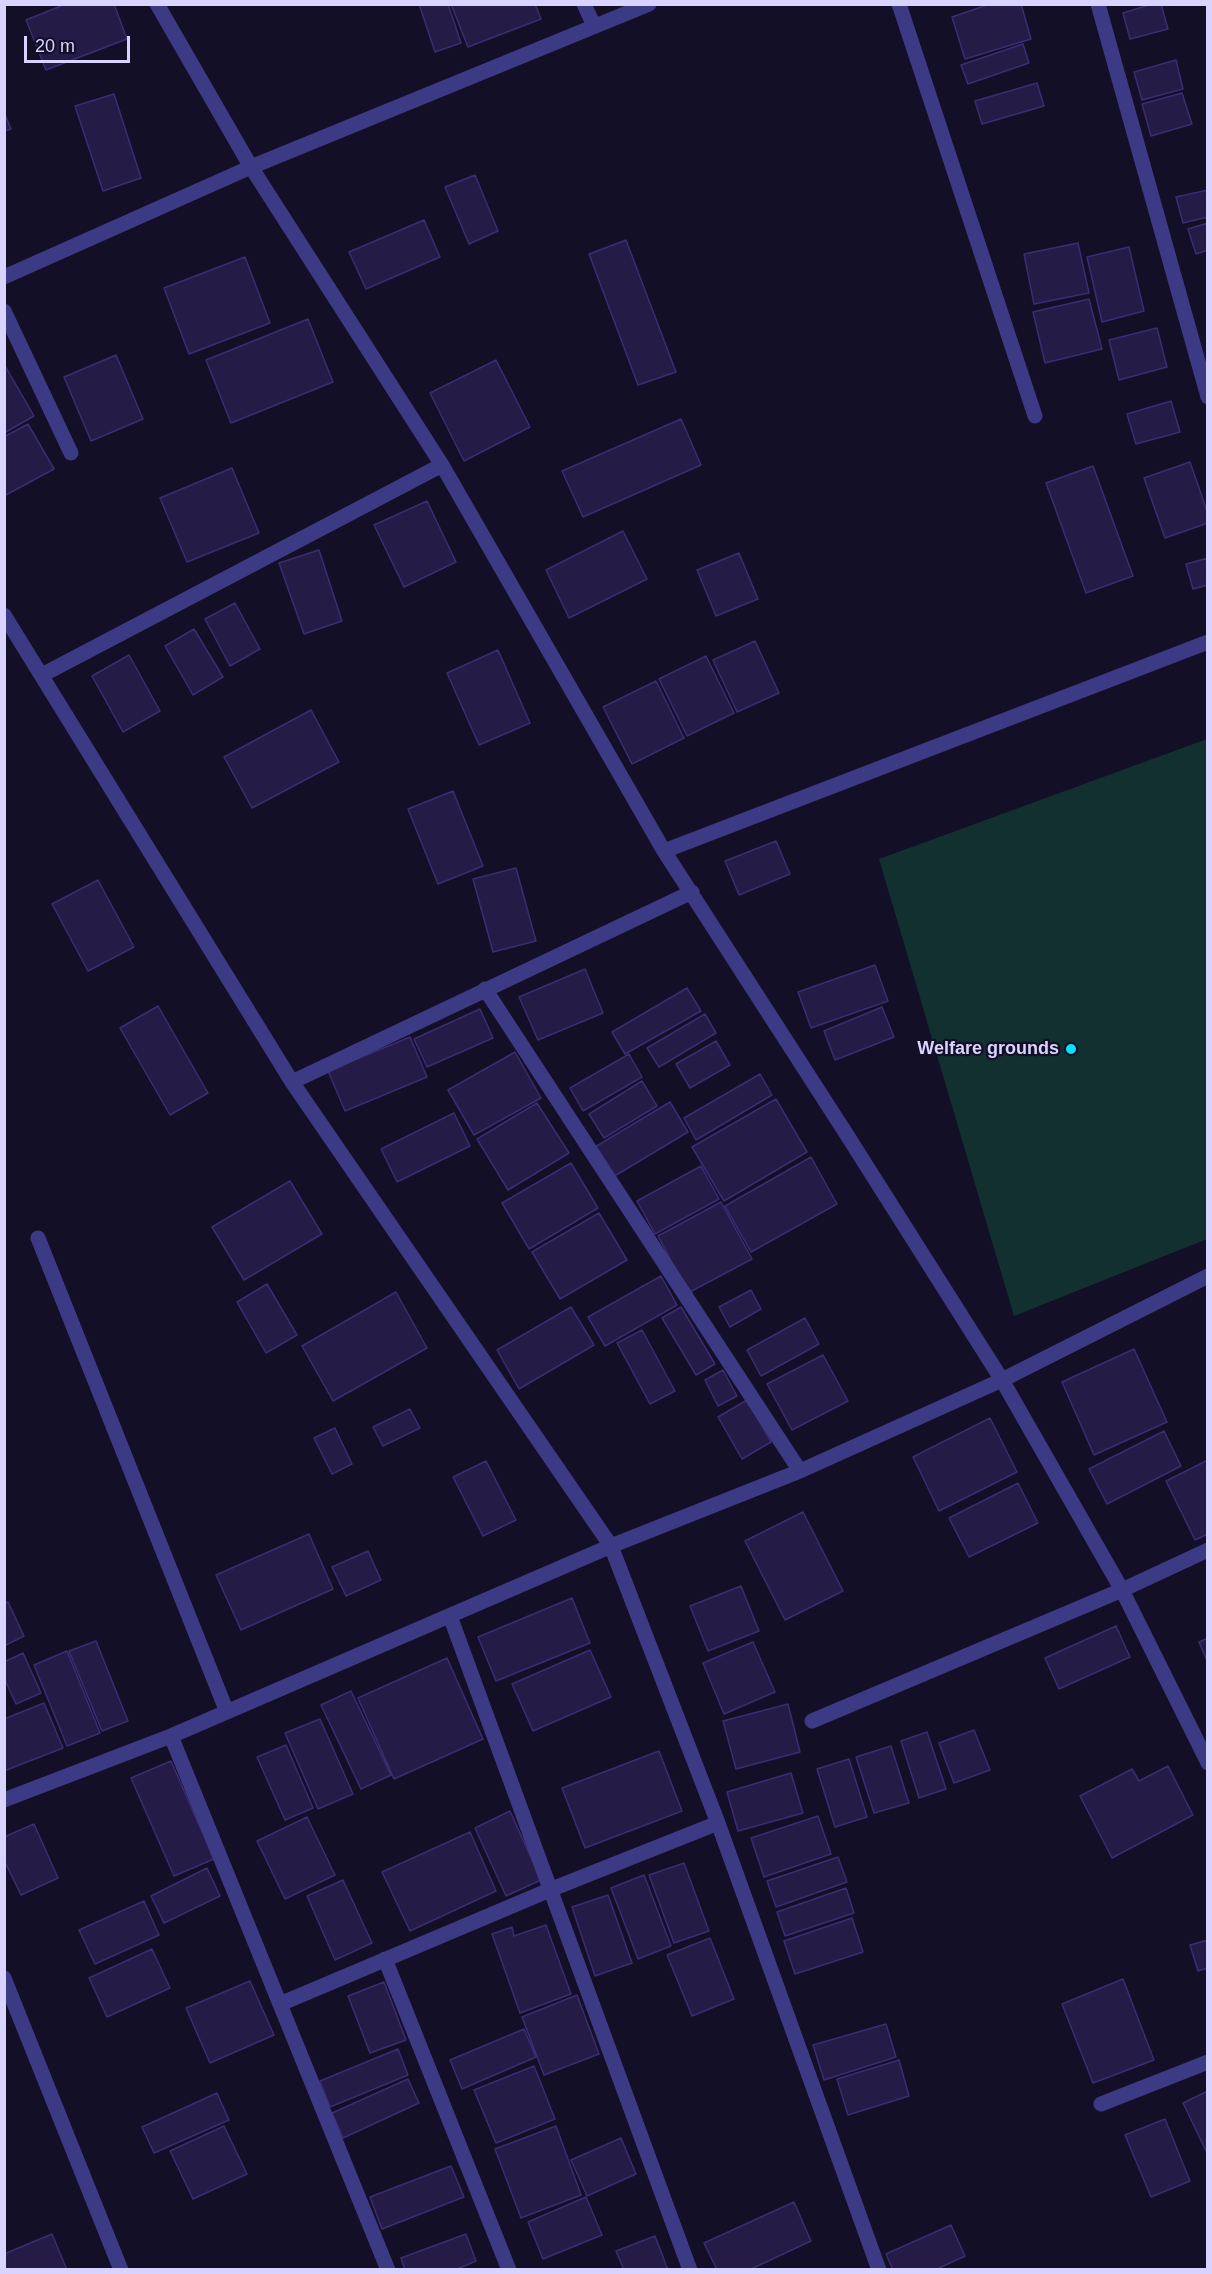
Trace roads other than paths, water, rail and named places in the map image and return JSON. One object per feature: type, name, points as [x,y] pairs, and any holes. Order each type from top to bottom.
[{"type":"street","points":[[158,4],[251,167],[442,465],[664,851],[1002,1380],[1122,1590],[1208,1763]]},
{"type":"street","points":[[585,4],[594,26]]},
{"type":"street","points":[[4,277],[251,167],[649,4]]},
{"type":"street","points":[[899,4],[1035,416]]},
{"type":"street","points":[[1098,4],[1208,397]]},
{"type":"street","points":[[4,311],[71,453]]},
{"type":"street","points":[[42,675],[442,465]]},
{"type":"street","points":[[4,615],[292,1082],[611,1546],[718,1823],[879,2270]]},
{"type":"street","points":[[664,851],[1208,642]]},
{"type":"street","points":[[292,1082],[485,988],[692,892]]},
{"type":"street","points":[[485,988],[800,1472]]},
{"type":"street","points":[[38,1238],[227,1712]]},
{"type":"street","points":[[4,1800],[171,1736],[611,1546],[800,1472],[1002,1380],[1208,1276]]},
{"type":"street","points":[[812,1721],[1122,1590],[1208,1550]]},
{"type":"street","points":[[450,1616],[690,2270]]},
{"type":"street","points":[[171,1736],[388,2270]]},
{"type":"street","points":[[280,2004],[552,1889],[718,1823]]},
{"type":"street","points":[[385,1959],[509,2270]]},
{"type":"street","points":[[4,1978],[121,2270]]},
{"type":"street","points":[[1101,2104],[1208,2062]]},
{"type":"place","name":"Welfare grounds","points":[[1071,1049]]}]
